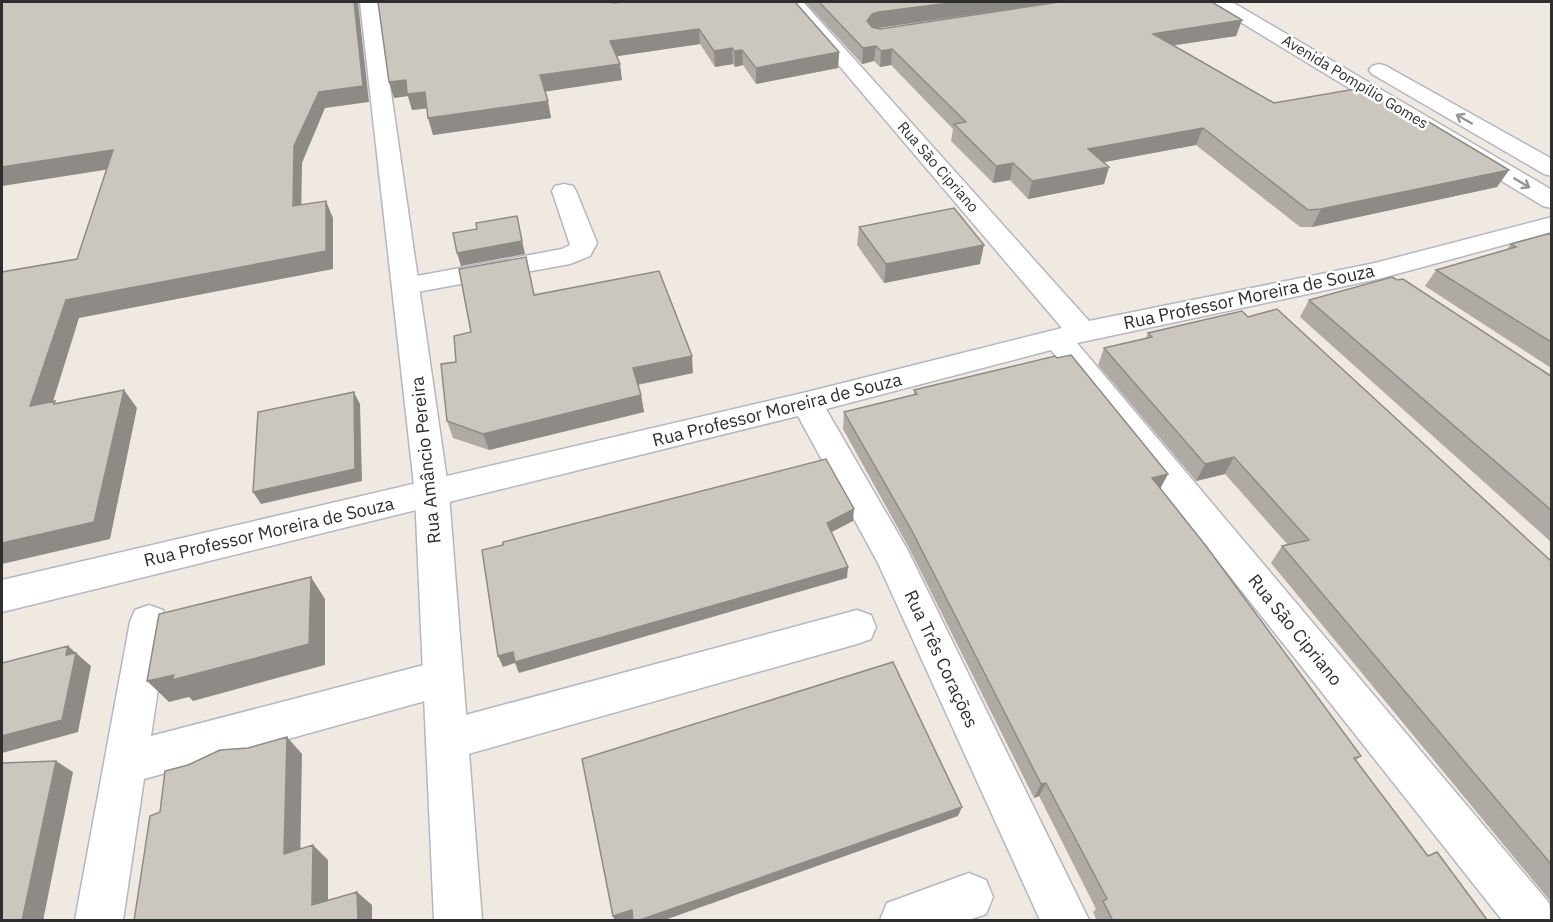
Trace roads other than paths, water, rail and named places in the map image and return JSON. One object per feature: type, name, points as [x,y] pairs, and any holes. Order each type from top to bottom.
[{"type":"street","name":"Rua Amâncio Pereira","points":[[369,2],[432,494],[458,921]]},
{"type":"street","name":"Rua São Cipriano","points":[[794,2],[1070,335],[1532,921]]},
{"type":"street","name":"Avenida Pompílio Gomes","points":[[1220,2],[1551,201]]},
{"type":"street","name":"Avenida Pompílio Gomes","points":[[1360,59],[1551,169]]},
{"type":"street","points":[[405,286],[570,256],[581,250],[584,243],[564,191]]},
{"type":"street","name":"Rua Professor Moreira de Souza","points":[[2,596],[807,403],[1070,335],[1378,271],[1551,224]]},
{"type":"street","points":[[1378,271],[1407,290]]},
{"type":"street","points":[[1256,296],[1282,320]]},
{"type":"street","name":"Rua Três Corações","points":[[807,403],[894,559],[1065,921]]},
{"type":"street","points":[[99,921],[150,622]]},
{"type":"street","points":[[447,740],[857,627]]},
{"type":"street","points":[[126,763],[443,678]]},
{"type":"street","points":[[904,921],[969,897]]}]
